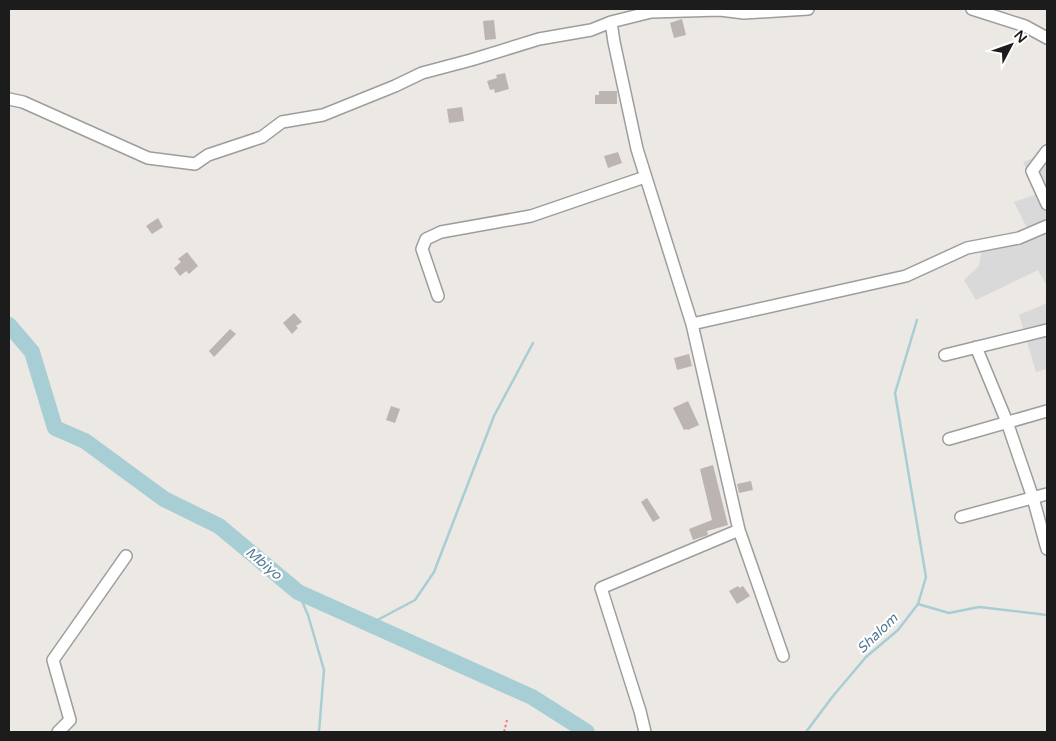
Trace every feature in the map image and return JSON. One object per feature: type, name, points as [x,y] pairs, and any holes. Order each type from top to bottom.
[{"type":"street","points":[[9,99],[23,102],[148,158],[195,164],[208,155],[262,137],[282,122],[323,115],[422,73],[539,39],[591,30],[650,10],[744,12],[808,9]]},
{"type":"street","points":[[972,9],[1025,26],[1047,38]]},
{"type":"street","points":[[611,22],[636,149],[692,324],[739,530],[783,656]]},
{"type":"street","points":[[1047,151],[1032,171],[1047,204]]},
{"type":"street","points":[[438,296],[422,249],[426,239],[441,232],[531,216],[645,177]]},
{"type":"street","points":[[692,324],[906,276],[966,248],[1019,238],[1047,226]]},
{"type":"street","points":[[945,355],[1047,330]]},
{"type":"street","points":[[976,347],[1007,422],[1033,498],[1047,549]]},
{"type":"street","points":[[949,439],[1047,411]]},
{"type":"street","points":[[961,517],[1047,494]]},
{"type":"street","points":[[645,732],[601,588],[739,530]]},
{"type":"street","points":[[58,732],[70,720],[53,660],[126,556]]},
{"type":"path","points":[[504,732],[507,720]]},
{"type":"shaded area","points":[[1047,153],[1047,286],[1038,270],[976,300],[964,280],[979,266],[982,247],[1031,236],[1014,202],[1037,194],[1023,162]]},
{"type":"shaded area","points":[[1047,303],[1047,370],[1036,372],[1019,315]]},
{"type":"building","points":[[682,19],[686,35],[674,38],[670,23]]},
{"type":"building","points":[[494,20],[496,39],[485,40],[483,21]]},
{"type":"building","points":[[505,73],[509,89],[495,93],[494,89],[490,90],[487,81],[497,78],[496,75]]},
{"type":"building","points":[[599,91],[617,91],[617,104],[595,104],[595,95],[599,95]]},
{"type":"building","points":[[462,107],[464,121],[449,123],[447,109]]},
{"type":"building","points":[[618,152],[622,163],[608,168],[604,156]]},
{"type":"building","points":[[158,218],[163,227],[152,234],[146,226]]},
{"type":"building","points":[[187,252],[198,266],[189,274],[186,271],[180,276],[174,268],[181,262],[178,259]]},
{"type":"building","points":[[294,313],[302,322],[296,326],[298,328],[292,334],[283,323]]},
{"type":"building","points":[[230,329],[236,334],[214,357],[209,351]]},
{"type":"building","points":[[689,354],[692,366],[677,370],[674,358]]},
{"type":"building","points":[[688,401],[699,425],[684,430],[673,408]]},
{"type":"building","points":[[391,406],[400,409],[395,423],[386,420]]},
{"type":"building","points":[[713,465],[728,525],[707,531],[708,535],[693,540],[689,529],[712,520],[700,469]]},
{"type":"building","points":[[751,481],[753,490],[739,493],[737,484]]},
{"type":"building","points":[[647,498],[660,518],[653,522],[641,502]]},
{"type":"building","points":[[738,586],[739,588],[743,586],[750,596],[737,604],[729,591]]},
{"type":"waterway","points":[[806,732],[866,657],[898,630],[918,604],[926,577],[895,393],[917,320]]},
{"type":"waterway","name":"Mbiyo","points":[[9,325],[32,352],[55,428],[85,441],[164,499],[219,526],[298,592],[532,697],[587,732]]},
{"type":"waterway","points":[[370,624],[415,600],[434,572],[494,416],[533,343]]},
{"type":"waterway","points":[[298,592],[308,615],[324,670],[319,732]]},
{"type":"waterway","name":"Shalom","points":[[918,604],[949,613],[979,607],[1047,615]]}]
